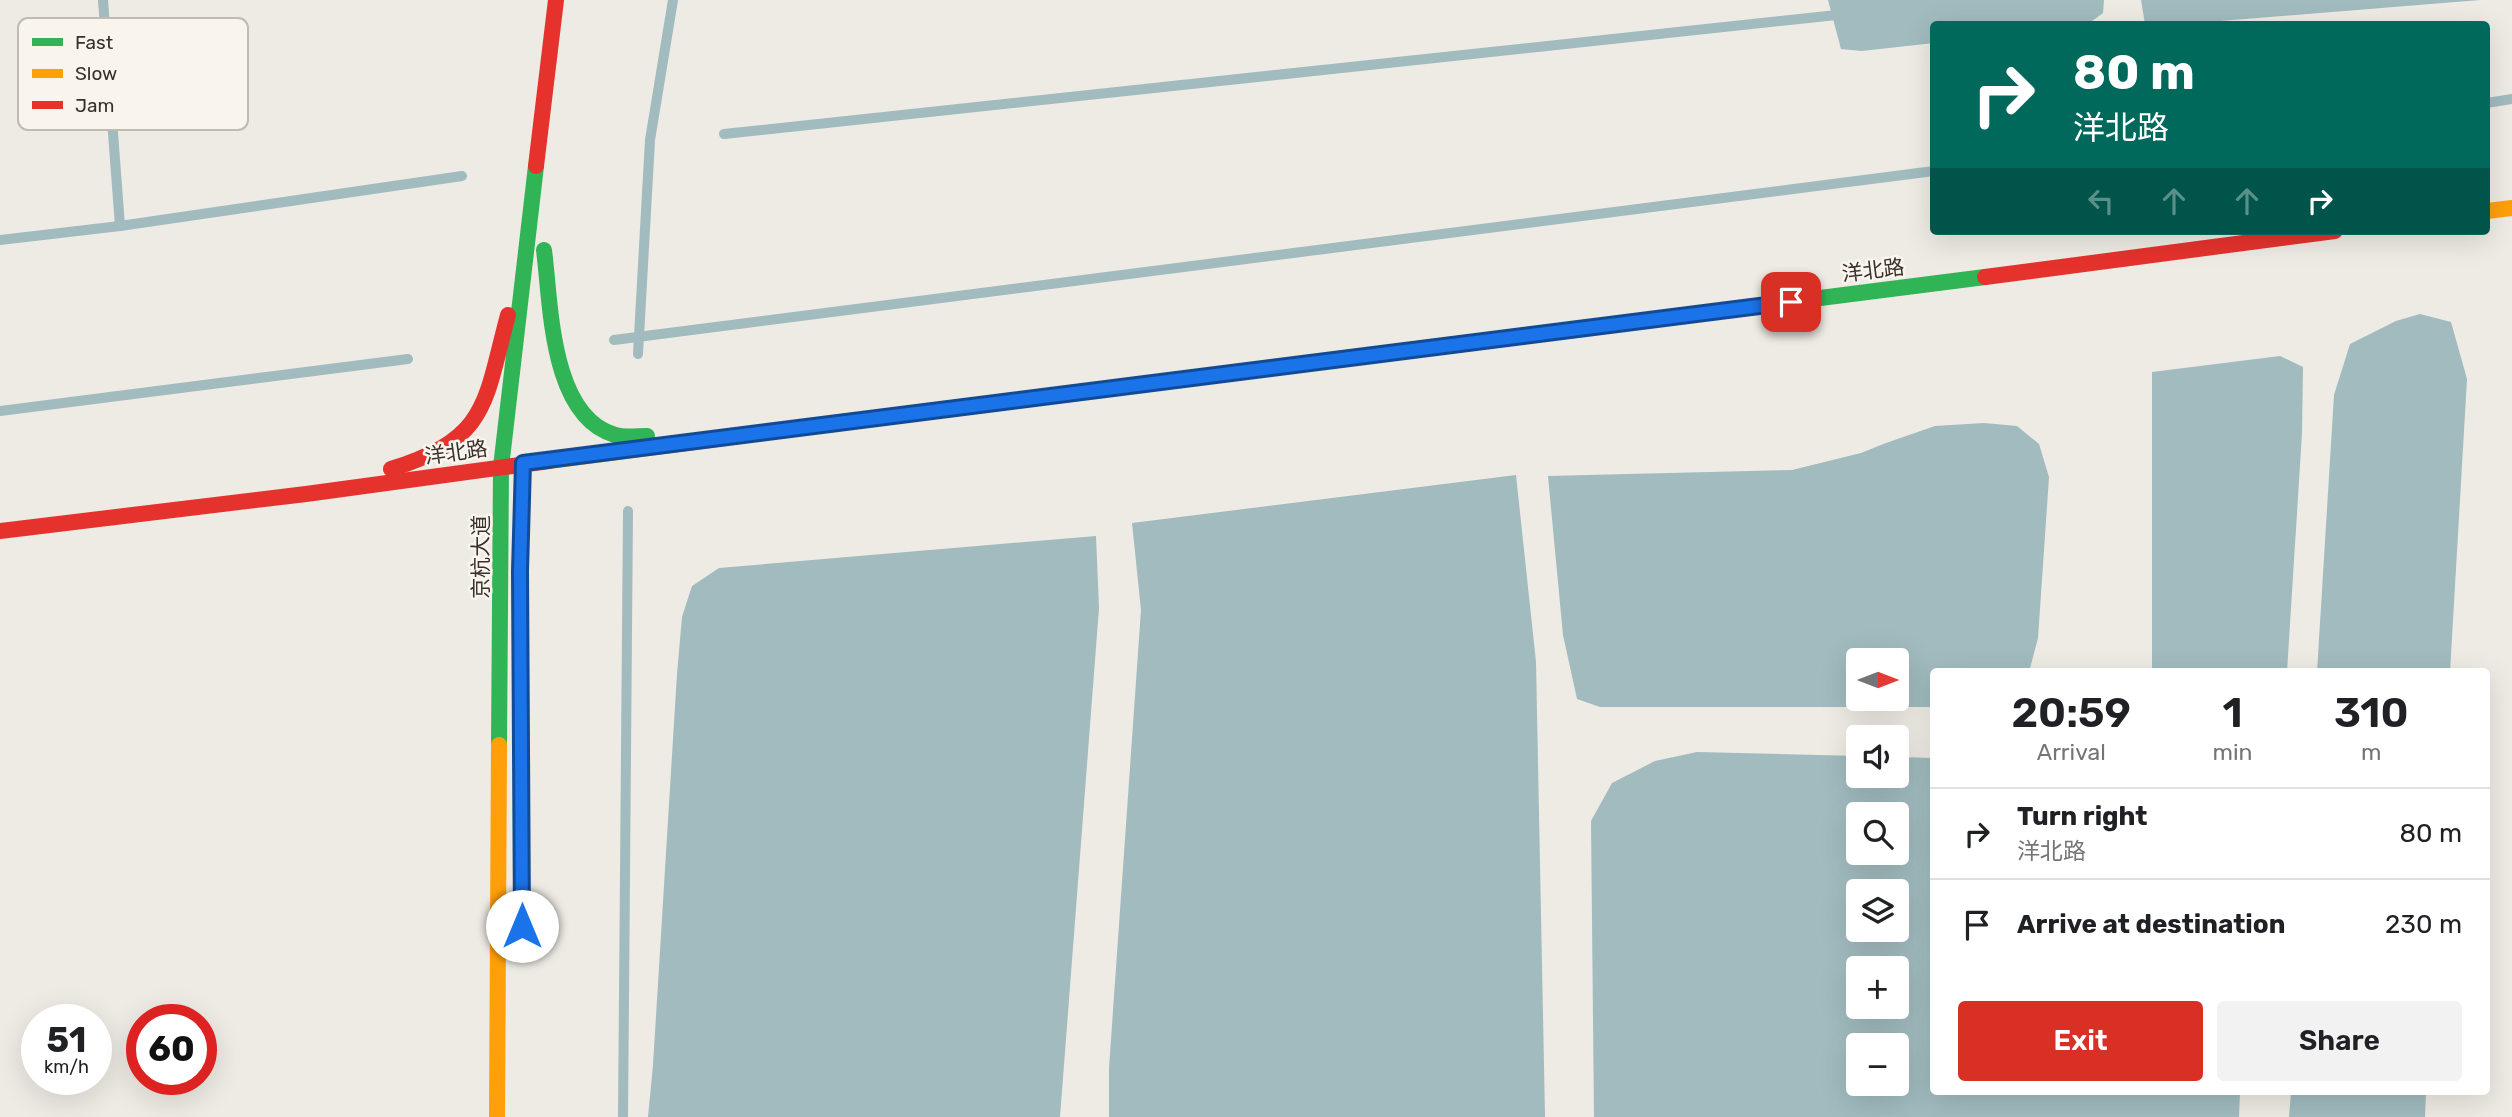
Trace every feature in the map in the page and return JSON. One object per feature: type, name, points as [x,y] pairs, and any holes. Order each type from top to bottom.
[{"type":"main road","name":"京杭大道","points":[[497,1117],[502,467],[556,0]]},
{"type":"main road","points":[[2490,211],[2512,208]]},
{"type":"main road","name":"洋北路","points":[[0,531],[306,495],[723,437],[2304,235]]},
{"type":"main road","points":[[535,326],[545,244],[560,369],[570,395],[584,417],[599,428],[617,435],[723,437]]},
{"type":"main road","points":[[306,495],[421,460],[457,438],[474,422],[485,396],[528,245]]},
{"type":"water","points":[[1828,0],[2104,0],[2103,13],[2092,21],[1930,21],[1930,43],[1862,51],[1841,49]]},
{"type":"water","points":[[2141,0],[2480,0],[2221,21],[2144,21]]},
{"type":"water","points":[[2420,314],[2451,322],[2467,379],[2450,668],[2317,668],[2334,395],[2350,344],[2396,321]]},
{"type":"water","points":[[2280,356],[2303,367],[2302,433],[2287,668],[2152,668],[2152,372]]},
{"type":"water","points":[[1984,423],[2017,426],[2039,444],[2049,477],[2038,638],[2030,668],[1930,668],[1930,707],[1909,707],[1909,648],[1846,648],[1846,707],[1600,707],[1577,699],[1563,635],[1548,476],[1792,470],[1861,453],[1935,426]]},
{"type":"water","points":[[1516,475],[1536,662],[1545,1117],[1109,1117],[1109,1068],[1141,610],[1132,523]]},
{"type":"water","points":[[1096,536],[1099,608],[1060,1117],[648,1117],[677,674],[682,617],[692,586],[719,568]]},
{"type":"water","points":[[1697,752],[1846,756],[1846,788],[1909,788],[1909,757],[1930,758],[1930,1095],[2240,1095],[2239,1117],[1594,1117],[1591,821],[1612,783],[1655,761]]},
{"type":"water","points":[[2291,1095],[2426,1095],[2425,1117],[2289,1117]]},
{"type":"waterway","points":[[103,0],[104,18]]},
{"type":"waterway","points":[[638,354],[650,140],[673,0]]},
{"type":"waterway","points":[[724,134],[1846,14]]},
{"type":"waterway","points":[[2490,103],[2512,99]]},
{"type":"waterway","points":[[113,130],[120,226]]},
{"type":"waterway","points":[[614,340],[1930,172]]},
{"type":"waterway","points":[[0,240],[120,226],[462,176]]},
{"type":"waterway","points":[[0,411],[408,359]]},
{"type":"waterway","points":[[623,1117],[628,511]]},
{"type":"traffic: fast","points":[[499,745],[501,467],[536,166]]},
{"type":"traffic: fast","points":[[544,250],[552,327],[558,356],[577,406],[594,424],[615,435],[647,436]]},
{"type":"traffic: fast","points":[[1529,335],[1985,277]]},
{"type":"traffic: slow","points":[[2490,211],[2512,208]]},
{"type":"traffic: slow","points":[[549,461],[1033,398]]},
{"type":"traffic: slow","points":[[497,1117],[499,745]]},
{"type":"traffic: jam","points":[[536,166],[556,0]]},
{"type":"traffic: jam","points":[[1985,277],[2305,235]]},
{"type":"traffic: jam","points":[[391,469],[423,457],[465,430],[486,395],[508,315]]},
{"type":"traffic: jam","points":[[1033,398],[1529,335]]},
{"type":"traffic: jam","points":[[0,531],[549,461]]},
{"type":"route","points":[[522,926],[520,571],[523,463],[1791,302]]}]
